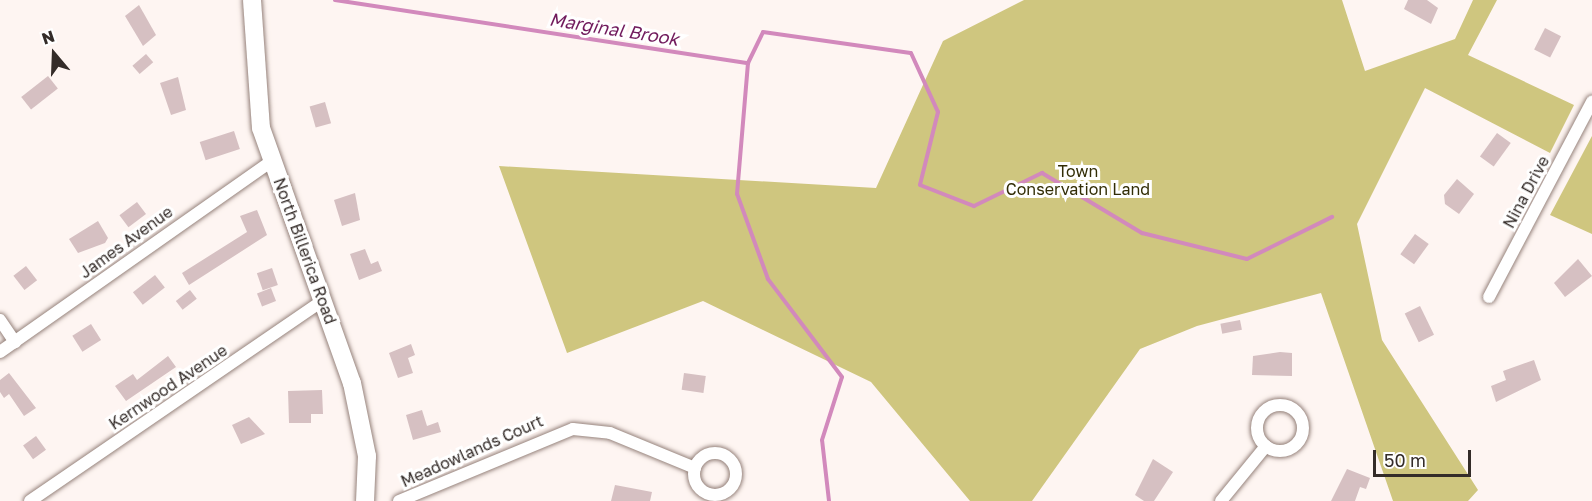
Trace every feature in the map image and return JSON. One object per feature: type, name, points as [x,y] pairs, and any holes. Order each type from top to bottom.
[{"type":"main road","name":"North Billerica Road","points":[[252,0],[257,106],[272,161],[324,300],[362,418],[365,501]]},
{"type":"street","name":"Nina Drive","points":[[1489,297],[1592,102]]},
{"type":"street","name":"James Avenue","points":[[0,352],[272,161]]},
{"type":"street","name":"Kernwood Avenue","points":[[30,501],[324,300]]},
{"type":"street","points":[[0,320],[15,342]]},
{"type":"street","name":"Meadowlands Court","points":[[399,501],[573,429],[610,433],[695,468]]},
{"type":"street","points":[[1221,501],[1266,446]]},
{"type":"green space","name":"Town Conservation Land","points":[[1024,0],[1342,0],[1365,71],[1455,39],[1473,0],[1497,0],[1468,55],[1574,105],[1550,153],[1425,88],[1357,224],[1382,340],[1478,490],[1468,501],[1393,501],[1321,293],[1197,326],[1140,349],[1032,501],[970,501],[871,382],[703,301],[567,353],[499,166],[876,188],[943,41]]},
{"type":"green space","points":[[1592,136],[1592,234],[1550,215]]},
{"type":"building","points":[[1408,0],[1427,0],[1438,8],[1431,24],[1404,9]]},
{"type":"building","points":[[139,5],[156,35],[143,46],[125,16]]},
{"type":"building","points":[[1545,28],[1561,36],[1550,58],[1534,49]]},
{"type":"building","points":[[146,54],[153,62],[140,74],[132,66]]},
{"type":"building","points":[[48,76],[58,89],[31,110],[21,97]]},
{"type":"building","points":[[178,77],[186,110],[171,115],[160,83]]},
{"type":"building","points":[[325,102],[331,123],[316,128],[310,106]]},
{"type":"building","points":[[234,131],[240,149],[206,160],[200,142]]},
{"type":"building","points":[[1497,133],[1511,143],[1494,166],[1480,156]]},
{"type":"building","points":[[1457,179],[1474,194],[1459,214],[1445,204],[1444,195]]},
{"type":"building","points":[[355,193],[360,220],[342,226],[334,200]]},
{"type":"building","points":[[137,202],[146,214],[128,227],[119,215]]},
{"type":"building","points":[[257,210],[267,235],[189,285],[182,273],[247,232],[240,216]]},
{"type":"building","points":[[98,221],[108,238],[105,243],[78,253],[69,239]]},
{"type":"building","points":[[1415,234],[1429,244],[1414,264],[1400,254]]},
{"type":"building","points":[[365,249],[371,264],[378,261],[382,271],[359,280],[350,254]]},
{"type":"building","points":[[1578,259],[1592,276],[1565,297],[1554,283]]},
{"type":"building","points":[[26,266],[37,280],[24,290],[13,276]]},
{"type":"building","points":[[272,268],[278,285],[263,290],[257,273]]},
{"type":"building","points":[[155,275],[165,288],[143,305],[133,292]]},
{"type":"building","points":[[271,288],[276,301],[262,306],[257,293]]},
{"type":"building","points":[[190,290],[197,299],[183,310],[176,301]]},
{"type":"building","points":[[1420,306],[1434,335],[1419,342],[1405,313]]},
{"type":"building","points":[[1240,320],[1242,330],[1222,334],[1220,324]]},
{"type":"building","points":[[91,324],[101,340],[82,352],[72,336]]},
{"type":"building","points":[[411,344],[415,355],[408,358],[413,373],[398,378],[389,353]]},
{"type":"building","points":[[1280,352],[1292,353],[1292,376],[1252,375],[1253,356]]},
{"type":"building","points":[[168,356],[176,367],[126,401],[115,386],[133,374],[137,380]]},
{"type":"building","points":[[1534,360],[1541,380],[1496,402],[1491,386],[1506,380],[1503,371]]},
{"type":"building","points":[[9,373],[36,408],[24,416],[9,394],[4,398],[0,392],[0,380]]},
{"type":"building","points":[[684,373],[706,376],[703,393],[682,390]]},
{"type":"building","points":[[322,390],[323,414],[311,414],[311,423],[289,423],[288,391]]},
{"type":"building","points":[[422,410],[427,426],[438,422],[441,432],[413,440],[406,415]]},
{"type":"building","points":[[249,417],[265,434],[241,444],[232,425]]},
{"type":"building","points":[[36,436],[46,450],[33,459],[23,445]]},
{"type":"building","points":[[1153,459],[1173,472],[1154,501],[1144,501],[1135,495]]},
{"type":"building","points":[[1347,469],[1370,478],[1366,489],[1360,487],[1355,501],[1331,501]]},
{"type":"building","points":[[615,485],[652,492],[650,501],[611,501]]},
{"type":"waterway","name":"Marginal Brook","points":[[335,0],[748,63]]},
{"type":"waterway","points":[[829,501],[822,440],[842,377],[768,279],[737,194],[748,63],[763,32],[911,53],[938,112],[920,185],[974,206],[1042,173],[1142,233],[1247,259],[1332,217]]}]
